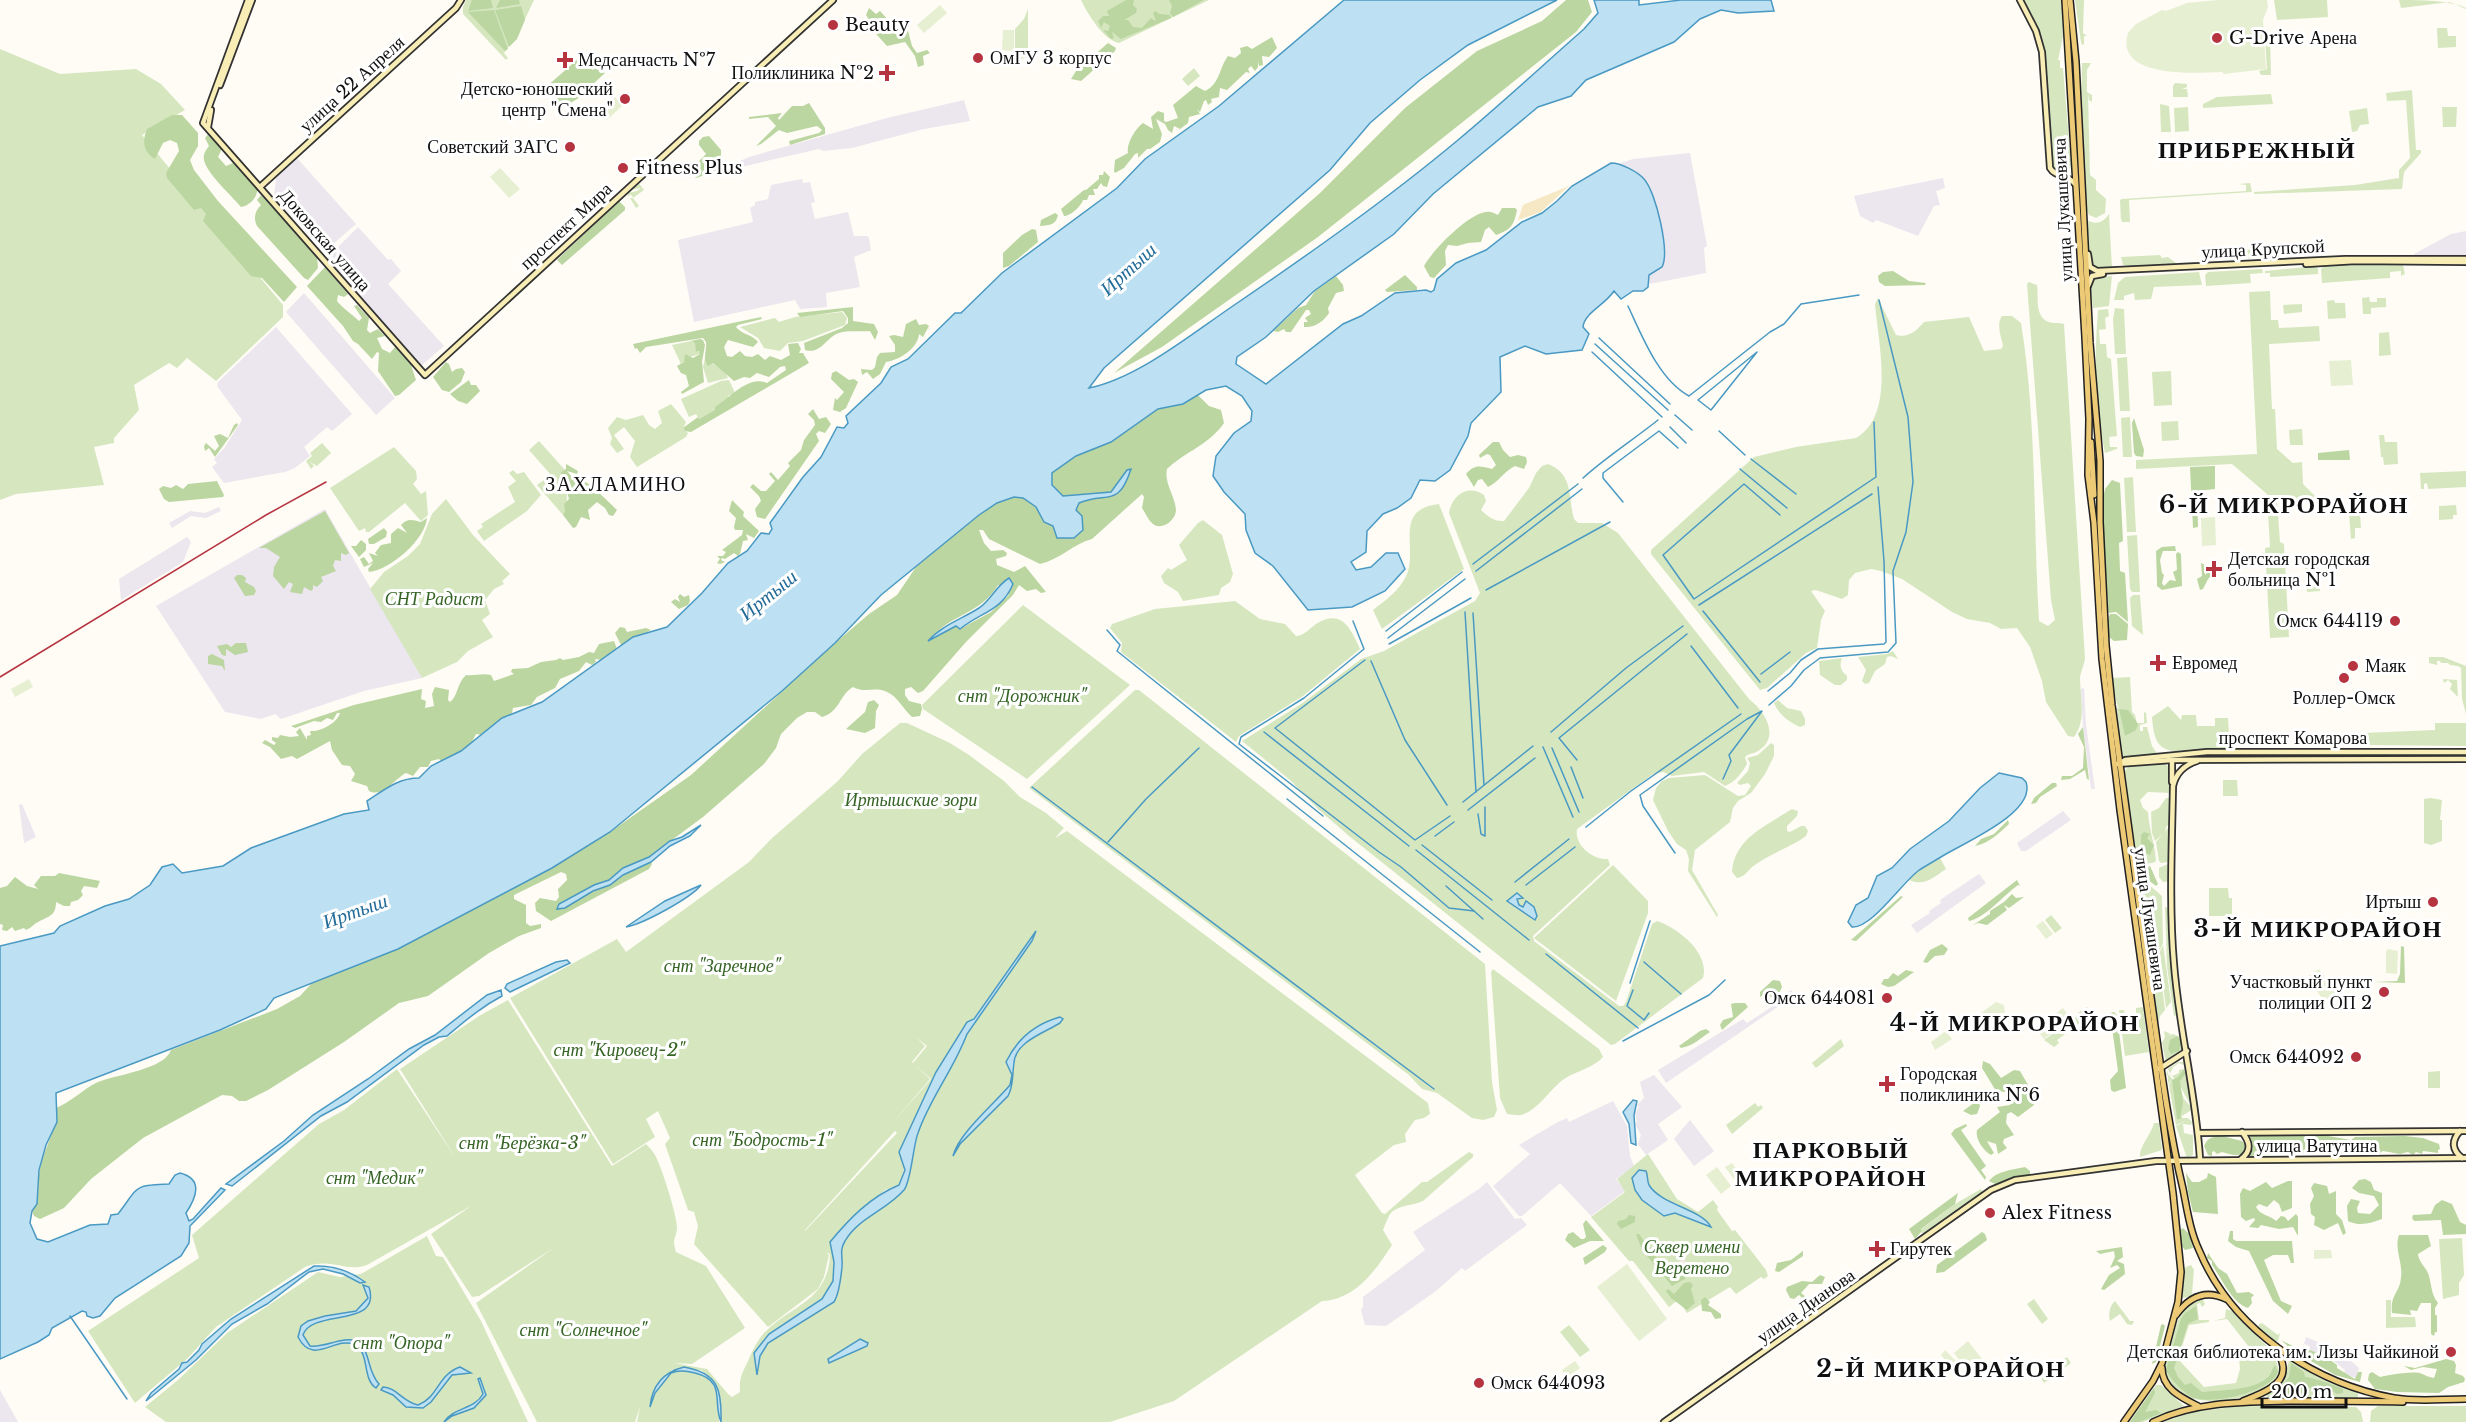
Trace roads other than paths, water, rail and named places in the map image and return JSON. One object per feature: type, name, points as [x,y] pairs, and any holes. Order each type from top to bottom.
[{"type":"main road","name":"Доковская улица","points":[[250,0],[203,123],[425,375]]},
{"type":"main road","points":[[208,128],[209,113],[250,0]]},
{"type":"main road","name":"улица 22 Апреля","points":[[260,187],[451,13],[461,0]]},
{"type":"main road","name":"проспект Мира","points":[[425,375],[833,0]]},
{"type":"main road","points":[[2020,0],[2036,31],[2042,52],[2050,168],[2055,174],[2066,176],[2077,186]]},
{"type":"main road","name":"улица Лукашевича","points":[[2065,0],[2092,419],[2100,461],[2097,523],[2102,659],[2118,764],[2173,1193],[2181,1281],[2174,1317]]},
{"type":"main road","name":"улица Лукашевича","points":[[2070,0],[2085,240],[2092,419],[2088,475],[2097,523]]},
{"type":"main road","points":[[2066,176],[2072,172],[2076,163]]},
{"type":"main road","name":"улица Крупской","points":[[2085,240],[2090,267],[2097,271],[2345,259],[2466,260]]},
{"type":"main road","name":"улица Крупской","points":[[2087,288],[2090,278],[2097,274],[2356,261],[2453,263],[2466,260]]},
{"type":"main road","points":[[2453,263],[2466,267]]},
{"type":"main road","points":[[2332,751],[2334,754],[2332,760]]},
{"type":"main road","points":[[2371,751],[2371,760]]},
{"type":"main road","points":[[2206,752],[2204,758],[2206,761]]},
{"type":"main road","name":"проспект Комарова","points":[[2118,764],[2126,760],[2206,752],[2466,752]]},
{"type":"main road","name":"проспект Комарова","points":[[2118,764],[2172,760],[2466,759]]},
{"type":"main road","points":[[2172,760],[2173,961],[2200,1159]]},
{"type":"main road","points":[[2172,786],[2178,772],[2197,761]]},
{"type":"main road","points":[[2158,1069],[2187,1051]]},
{"type":"main road","name":"улица Лукашевича","points":[[2158,1069],[2185,1201],[2198,1250],[2230,1302]]},
{"type":"main road","points":[[2463,1131],[2455,1137],[2453,1145],[2456,1153],[2464,1158]]},
{"type":"main road","name":"улица Ватутина","points":[[2198,1133],[2463,1131]]},
{"type":"main road","points":[[2241,1132],[2249,1143],[2249,1149],[2241,1159]]},
{"type":"main road","name":"улица Ватутина","points":[[2168,1160],[2464,1158]]},
{"type":"main road","name":"улица Дианова","points":[[1665,1422],[1998,1186],[2021,1179],[2168,1160]]},
{"type":"main road","points":[[2173,1193],[2181,1195],[2185,1201]]},
{"type":"main road","points":[[2175,1212],[2182,1217],[2187,1210]]},
{"type":"main road","points":[[2124,1422],[2153,1381],[2162,1363],[2174,1317],[2184,1304],[2196,1296],[2219,1296],[2230,1302],[2256,1330],[2276,1346],[2320,1373],[2381,1395],[2466,1401]]},
{"type":"main road","points":[[2238,1402],[2261,1393],[2280,1380],[2284,1369],[2276,1346]]},
{"type":"main road","points":[[2162,1363],[2162,1372],[2168,1385],[2180,1396],[2199,1407]]},
{"type":"main road","points":[[2152,1422],[2174,1413],[2199,1407],[2238,1402],[2466,1401]]},
{"type":"water","points":[[1344,0],[1557,0],[1468,45],[1420,80],[1370,123],[1330,170],[1104,368],[1089,388],[1124,376],[1161,356],[1315,249],[1402,185],[1474,126],[1584,29],[1598,13],[1594,0],[1639,0],[1639,5],[1681,0],[1771,0],[1774,11],[1738,13],[1721,10],[1700,19],[1674,42],[1586,80],[1571,96],[1538,107],[1433,194],[1394,234],[1314,291],[1266,337],[1237,357],[1236,364],[1266,384],[1343,324],[1361,316],[1395,293],[1426,290],[1431,292],[1434,290],[1437,279],[1456,263],[1486,250],[1522,222],[1542,213],[1572,186],[1611,163],[1634,171],[1649,186],[1663,236],[1662,267],[1649,275],[1648,287],[1643,291],[1633,291],[1621,299],[1614,291],[1587,317],[1583,327],[1589,334],[1582,350],[1546,354],[1525,346],[1500,357],[1501,392],[1471,423],[1468,436],[1450,470],[1435,481],[1420,480],[1411,498],[1383,514],[1367,531],[1366,552],[1351,562],[1356,570],[1371,567],[1386,553],[1398,553],[1405,569],[1385,591],[1352,607],[1308,610],[1273,566],[1255,553],[1246,530],[1245,514],[1224,492],[1213,476],[1216,456],[1234,433],[1251,421],[1252,411],[1242,396],[1226,386],[1206,390],[1183,404],[1158,409],[1111,442],[1076,456],[1052,473],[1052,485],[1063,496],[1111,492],[1127,470],[1131,469],[1121,490],[1116,494],[1079,503],[1076,510],[1082,516],[1083,530],[1074,538],[1057,538],[1053,526],[1044,522],[1036,507],[1023,498],[1014,497],[997,503],[881,595],[835,643],[782,691],[610,832],[552,868],[398,949],[274,998],[266,1009],[220,1030],[56,1093],[57,1122],[46,1145],[39,1170],[37,1204],[32,1211],[30,1223],[37,1239],[48,1242],[90,1225],[108,1224],[111,1215],[118,1214],[138,1189],[148,1185],[169,1184],[175,1175],[180,1173],[188,1176],[195,1184],[195,1195],[186,1213],[189,1221],[221,1188],[225,1190],[190,1226],[189,1243],[181,1256],[115,1298],[100,1316],[93,1318],[82,1311],[52,1328],[49,1335],[38,1342],[0,1359],[0,946],[54,933],[60,926],[105,906],[129,899],[150,885],[162,867],[173,864],[182,873],[223,866],[251,848],[344,814],[369,810],[367,801],[385,789],[404,780],[419,778],[431,766],[461,751],[502,718],[542,702],[633,637],[667,627],[702,593],[728,563],[747,551],[761,533],[769,534],[772,529],[770,523],[803,477],[821,457],[837,427],[844,428],[848,423],[846,416],[881,383],[891,367],[908,359],[955,313],[961,313],[1002,273],[1117,188],[1145,159],[1219,106]]},
{"type":"water","points":[[1009,578],[1013,584],[997,606],[960,629],[956,626],[928,641],[946,626],[983,605]]},
{"type":"water","points":[[1999,773],[2022,778],[2026,782],[2026,794],[2020,805],[2009,816],[1980,836],[1918,871],[1868,921],[1860,926],[1852,927],[1848,922],[1856,905],[1868,898],[1877,876],[1892,868],[1910,849],[1949,821],[1980,788]]},
{"type":"water","points":[[701,825],[690,836],[670,846],[651,862],[565,908],[557,909],[559,904],[594,885],[609,880],[623,868],[649,857],[670,841],[682,837]]},
{"type":"water","points":[[701,885],[666,910],[626,927],[665,901]]},
{"type":"water","points":[[1517,893],[1523,898],[1517,899],[1519,905],[1523,907],[1526,901],[1534,907],[1537,916],[1535,920],[1507,901]]},
{"type":"water","points":[[1036,931],[1032,941],[967,1034],[929,1108],[918,1133],[904,1190],[857,1226],[845,1241],[842,1251],[840,1285],[834,1302],[768,1343],[760,1356],[757,1375],[754,1353],[769,1334],[822,1299],[833,1281],[834,1262],[830,1242],[861,1209],[899,1185],[905,1170],[899,1152],[936,1072],[967,1022],[974,1019]]},
{"type":"water","points":[[567,960],[570,963],[510,992],[505,988],[507,984],[556,962]]},
{"type":"water","points":[[501,990],[502,996],[447,1036],[439,1037],[424,1045],[347,1102],[321,1116],[232,1186],[226,1184],[284,1141],[313,1115],[409,1049],[435,1035],[487,995]]},
{"type":"water","points":[[1060,1017],[1063,1019],[1060,1023],[1031,1039],[1019,1049],[1008,1096],[960,1144],[953,1156],[956,1147],[969,1129],[1010,1085],[1012,1075],[1006,1062],[1016,1046],[1035,1028]]},
{"type":"water","points":[[1633,1100],[1637,1101],[1634,1115],[1636,1145],[1631,1143],[1629,1124],[1623,1112]]},
{"type":"water","points":[[1639,1170],[1646,1171],[1649,1185],[1655,1192],[1699,1216],[1711,1227],[1675,1213],[1664,1216],[1642,1200],[1635,1190],[1632,1178]]},
{"type":"water","points":[[314,1266],[341,1270],[365,1282],[360,1283],[343,1274],[323,1269],[309,1272],[267,1304],[232,1324],[196,1360],[146,1401],[151,1393],[179,1369],[182,1363],[187,1362],[202,1344],[231,1319]]},
{"type":"water","points":[[363,1285],[369,1287],[370,1300],[365,1308],[356,1314],[319,1322],[309,1327],[303,1335],[310,1346],[346,1340],[358,1341],[365,1351],[372,1373],[379,1384],[376,1388],[371,1384],[359,1347],[346,1343],[324,1349],[310,1349],[298,1337],[301,1326],[308,1321],[356,1311],[368,1298]]},
{"type":"water","points":[[860,1339],[868,1343],[867,1346],[829,1363],[828,1359]]},
{"type":"water","points":[[460,1367],[471,1373],[452,1375],[431,1402],[423,1408],[406,1407],[393,1395],[381,1390],[383,1387],[388,1388],[418,1405],[430,1397],[447,1375]]},
{"type":"water","points":[[684,1367],[704,1373],[716,1384],[719,1392],[721,1422],[715,1387],[705,1377],[692,1372],[671,1373],[655,1393],[650,1407],[653,1392],[660,1381],[671,1372]]},
{"type":"water","points":[[480,1378],[486,1395],[474,1408],[452,1416],[444,1422],[448,1417],[479,1399],[483,1394],[478,1379]]},
{"type":"waterway","points":[[1628,306],[1660,368],[1678,389],[1689,396],[1770,332],[1784,324],[1801,304],[1859,295]]},
{"type":"waterway","points":[[1769,705],[1791,686],[1804,670],[1820,658],[1888,652],[1896,643],[1893,571],[1906,532],[1913,482],[1908,417],[1879,300]]},
{"type":"waterway","points":[[1599,338],[1670,404]]},
{"type":"waterway","points":[[1595,344],[1668,410]]},
{"type":"waterway","points":[[1592,352],[1662,417]]},
{"type":"waterway","points":[[1757,352],[1711,410],[1698,400],[1757,352]]},
{"type":"waterway","points":[[1675,415],[1692,430]]},
{"type":"waterway","points":[[1583,478],[1658,420]]},
{"type":"waterway","points":[[1780,515],[1744,484],[1663,555],[1694,599],[1876,477],[1874,422]]},
{"type":"waterway","points":[[1670,427],[1686,443]]},
{"type":"waterway","points":[[1623,502],[1603,478],[1603,473],[1659,431],[1678,448]]},
{"type":"waterway","points":[[1719,431],[1745,455]]},
{"type":"waterway","points":[[1751,459],[1796,494]]},
{"type":"waterway","points":[[1740,469],[1787,508]]},
{"type":"waterway","points":[[1473,564],[1578,484]]},
{"type":"waterway","points":[[1768,691],[1790,673],[1801,660],[1818,649],[1886,642],[1884,561],[1878,487]]},
{"type":"waterway","points":[[1476,571],[1582,489]]},
{"type":"waterway","points":[[1699,605],[1872,494]]},
{"type":"waterway","points":[[1486,590],[1610,522]]},
{"type":"waterway","points":[[1386,631],[1462,572]]},
{"type":"waterway","points":[[1388,638],[1465,579]]},
{"type":"waterway","points":[[1389,644],[1471,598]]},
{"type":"waterway","points":[[1703,611],[1760,682]]},
{"type":"waterway","points":[[1465,612],[1476,792]]},
{"type":"waterway","points":[[1473,613],[1484,785]]},
{"type":"waterway","points":[[1353,621],[1364,649],[1304,698],[1241,737],[1239,744],[1401,867],[1449,908],[1474,911]]},
{"type":"waterway","points":[[1551,732],[1626,668],[1683,626]]},
{"type":"waterway","points":[[1107,630],[1120,645],[1117,651],[1323,816]]},
{"type":"waterway","points":[[1577,760],[1559,738],[1687,634]]},
{"type":"waterway","points":[[1691,646],[1738,708]]},
{"type":"waterway","points":[[1761,674],[1790,652]]},
{"type":"waterway","points":[[1365,660],[1275,728],[1415,840],[1450,816]]},
{"type":"waterway","points":[[1371,661],[1405,740],[1447,805]]},
{"type":"waterway","points":[[1675,853],[1643,806],[1640,795],[1747,719],[1762,711],[1729,755],[1731,761],[1723,779]]},
{"type":"waterway","points":[[1586,827],[1631,791],[1741,714]]},
{"type":"waterway","points":[[1264,732],[1409,846]]},
{"type":"waterway","points":[[1463,802],[1533,746]]},
{"type":"waterway","points":[[1543,747],[1573,817]]},
{"type":"waterway","points":[[1108,842],[1146,799],[1199,748]]},
{"type":"waterway","points":[[1552,748],[1579,812]]},
{"type":"waterway","points":[[1468,810],[1535,758]]},
{"type":"waterway","points":[[1571,767],[1583,798]]},
{"type":"waterway","points":[[1032,787],[1434,1089]]},
{"type":"waterway","points":[[1287,799],[1480,952]]},
{"type":"waterway","points":[[1478,814],[1481,834],[1485,836],[1485,807]]},
{"type":"waterway","points":[[1435,836],[1454,822]]},
{"type":"waterway","points":[[1515,882],[1569,839]]},
{"type":"waterway","points":[[1422,845],[1492,900]]},
{"type":"waterway","points":[[1526,885],[1575,847]]},
{"type":"waterway","points":[[1416,850],[1529,940]]},
{"type":"waterway","points":[[1446,886],[1483,919]]},
{"type":"waterway","points":[[1630,983],[1650,921]]},
{"type":"waterway","points":[[1546,954],[1638,1028]]},
{"type":"waterway","points":[[1644,962],[1681,994]]},
{"type":"waterway","points":[[1623,1041],[1709,995],[1725,980]]},
{"type":"waterway","points":[[1633,990],[1627,1006],[1644,1020],[1649,1013]]},
{"type":"waterway","points":[[70,1316],[127,1399]]},
{"type":"railway","points":[[0,677],[266,515],[326,482]]},
{"type":"place","name":"Beauty","points":[[833,25]]},
{"type":"place","name":"G-Drive Арена","points":[[2217,38]]},
{"type":"place","name":"ОмГУ 3 корпус","points":[[978,58]]},
{"type":"place","name":"Медсанчасть №7","points":[[565,60]]},
{"type":"place","name":"Поликлиника №2","points":[[887,73]]},
{"type":"place","name":"Детско-юношеский центр \"Смена\"","points":[[625,99]]},
{"type":"place","name":"Советский ЗАГС","points":[[570,147]]},
{"type":"place","name":"Fitness Plus","points":[[623,168]]},
{"type":"place","name":"Детская городская больница №1","points":[[2214,569]]},
{"type":"place","name":"Омск 644119","points":[[2395,621]]},
{"type":"place","name":"Евромед","points":[[2158,663]]},
{"type":"place","name":"Маяк","points":[[2353,666]]},
{"type":"place","name":"Роллер-Омск","points":[[2344,678]]},
{"type":"place","name":"Иртыш","points":[[2433,902]]},
{"type":"place","name":"Участковый пункт полиции ОП 2","points":[[2384,992]]},
{"type":"place","name":"Омск 644081","points":[[1887,998]]},
{"type":"place","name":"Омск 644092","points":[[2356,1057]]},
{"type":"place","name":"Городская поликлиника №6","points":[[1887,1084]]},
{"type":"place","name":"Alex Fitness","points":[[1990,1213]]},
{"type":"place","name":"Гирутек","points":[[1877,1249]]},
{"type":"place","name":"Детская библиотека им. Лизы Чайкиной","points":[[2451,1352]]},
{"type":"place","name":"Омск 644093","points":[[1479,1383]]},
{"type":"district","name":"ПРИБРЕЖНЫЙ","points":[[2257,150]]},
{"type":"district","name":"ЗАХЛАМИНО","points":[[616,484]]},
{"type":"district","name":"6-Й МИКРОРАЙОН","points":[[2284,505]]},
{"type":"district","name":"3-Й МИКРОРАЙОН","points":[[2318,929]]},
{"type":"district","name":"4-Й МИКРОРАЙОН","points":[[2015,1023]]},
{"type":"district","name":"ПАРКОВЫЙ МИКРОРАЙОН","points":[[1831,1164]]},
{"type":"district","name":"2-Й МИКРОРАЙОН","points":[[1941,1369]]},
{"type":"park label","name":"СНТ Радист","points":[[434,599]]},
{"type":"park label","name":"снт \"Дорожник\"","points":[[1022,696]]},
{"type":"park label","name":"Иртышские зори","points":[[911,800]]},
{"type":"park label","name":"снт \"Заречное\"","points":[[722,966]]},
{"type":"park label","name":"снт \"Кировец-2\"","points":[[619,1050]]},
{"type":"park label","name":"снт \"Бодрость-1\"","points":[[762,1140]]},
{"type":"park label","name":"снт \"Берёзка-3\"","points":[[522,1143]]},
{"type":"park label","name":"снт \"Медик\"","points":[[374,1178]]},
{"type":"park label","name":"Сквер имени Веретено","points":[[1692,1257]]},
{"type":"park label","name":"снт \"Солнечное\"","points":[[583,1330]]},
{"type":"park label","name":"снт \"Опора\"","points":[[401,1343]]}]
